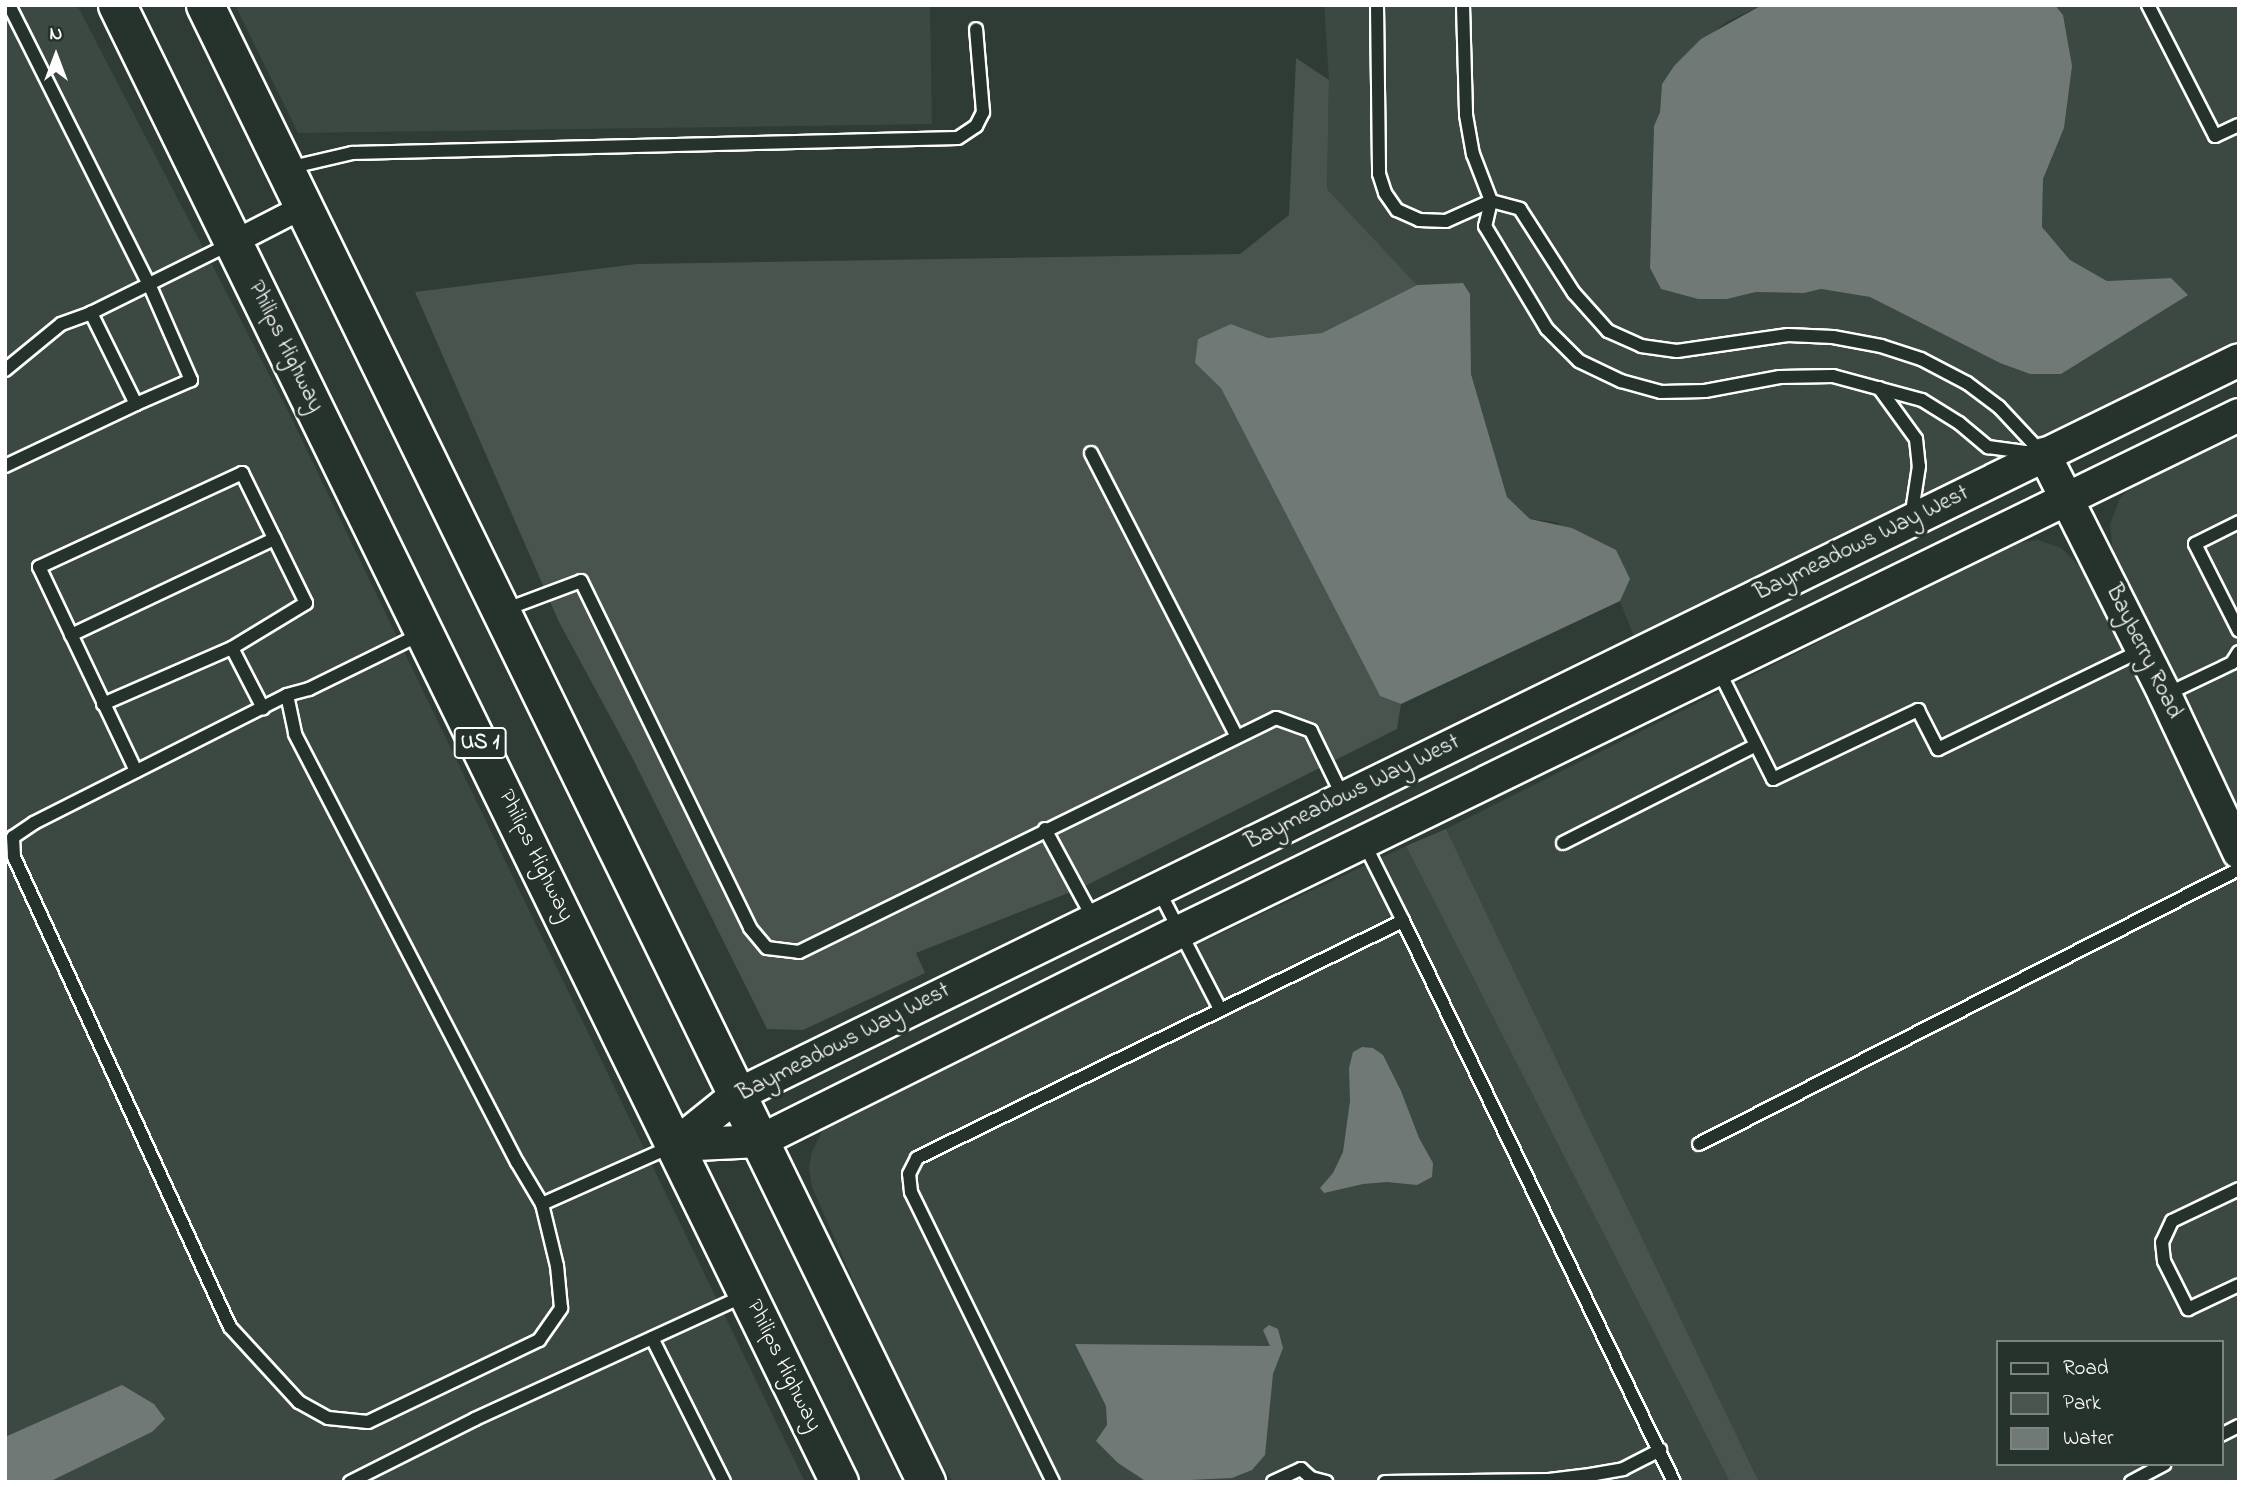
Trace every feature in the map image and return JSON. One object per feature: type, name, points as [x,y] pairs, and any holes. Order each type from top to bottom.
[{"type":"main road","name":"Philips Highway","points":[[117,5],[426,632],[839,1482]]},
{"type":"main road","points":[[205,5],[926,1482]]},
{"type":"street","points":[[233,242],[303,206]]},
{"type":"street","name":"Baymeadows Way West","points":[[675,1145],[737,1095],[2239,360]]},
{"type":"street","name":"Baymeadows Way West","points":[[675,1145],[760,1141],[1179,932],[2239,415]]},
{"type":"street","name":"Bayberry Road","points":[[2044,454],[2165,695],[2239,852]]},
{"type":"lane","points":[[5,466],[191,380],[149,284],[9,5]]},
{"type":"lane","points":[[1377,5],[1380,174],[1385,192],[1398,210],[1419,220],[1446,221],[1491,201],[1520,209],[1574,293],[1608,331],[1641,346],[1677,351],[1788,335],[1833,337],[1881,346],[1921,359],[1967,383],[1999,407],[2044,454]]},
{"type":"lane","points":[[1463,5],[1466,114],[1473,154],[1491,201],[1485,226],[1547,329],[1579,361],[1621,381],[1661,392],[1705,391],[1780,377],[1833,376],[1922,400],[1959,423],[1988,447],[2044,454]]},
{"type":"lane","points":[[2148,5],[2215,136],[2239,125]]},
{"type":"lane","points":[[285,169],[352,153],[958,138],[976,126],[983,112],[976,29]]},
{"type":"lane","points":[[5,370],[61,324],[91,313],[233,242]]},
{"type":"lane","points":[[91,313],[136,404]]},
{"type":"lane","points":[[1879,387],[1916,439],[1919,466],[1910,520]]},
{"type":"lane","points":[[1091,453],[1237,737]]},
{"type":"lane","points":[[103,704],[232,648],[306,604],[242,473],[39,567],[103,704],[136,771]]},
{"type":"lane","points":[[2239,522],[2195,544],[2239,631]]},
{"type":"lane","points":[[71,635],[274,539]]},
{"type":"lane","points":[[501,611],[581,581],[750,928],[767,948],[799,952],[1276,718],[1311,731],[1343,797]]},
{"type":"lane","points":[[287,695],[295,734],[517,1162],[542,1205],[557,1266],[561,1308],[539,1340],[368,1422],[328,1418],[299,1402],[230,1327],[14,858],[10,834],[287,695],[309,689],[426,632]]},
{"type":"lane","points":[[232,648],[263,708]]},
{"type":"lane","points":[[1718,668],[1773,779],[1918,710],[1938,749],[2142,650]]},
{"type":"lane","points":[[2165,695],[2232,663],[2239,652]]},
{"type":"lane","points":[[1563,843],[1756,746]]},
{"type":"lane","points":[[1045,829],[1094,920]]},
{"type":"lane","points":[[1364,843],[1674,1482]]},
{"type":"lane","points":[[1699,1144],[2239,869]]},
{"type":"lane","points":[[1158,889],[1220,1009]]},
{"type":"lane","points":[[1053,1482],[911,1192],[909,1174],[917,1158],[1403,921]]},
{"type":"lane","points":[[542,1205],[675,1145]]},
{"type":"lane","points":[[2239,1189],[2172,1221],[2162,1242],[2164,1261],[2188,1309],[2239,1285]]},
{"type":"lane","points":[[350,1482],[475,1419],[747,1294]]},
{"type":"lane","points":[[652,1338],[724,1482]]},
{"type":"lane","points":[[2223,1434],[2239,1426]]},
{"type":"lane","points":[[1385,1482],[1549,1480],[1584,1476],[1623,1469],[1660,1450]]},
{"type":"lane","points":[[2131,1482],[2161,1466]]},
{"type":"lane","points":[[1273,1482],[1301,1469],[1311,1478],[1326,1482]]},
{"type":"shaded area","points":[[5,5],[77,5],[288,411],[805,1482],[49,1482],[152,1432],[164,1419],[5,1437]]},
{"type":"shaded area","points":[[235,5],[930,5],[932,124],[298,133]]},
{"type":"shaded area","points":[[1324,5],[1762,5],[1726,22],[1674,66],[1662,84],[1660,112],[1654,126],[1650,268],[1661,289],[1698,299],[1727,299],[1756,292],[1804,293],[1821,289],[1870,297],[2000,363],[2030,374],[2171,278],[2107,281],[2070,260],[2042,227],[2043,179],[2064,128],[2063,15],[2055,5],[2239,5],[2239,340],[1634,637],[1620,601],[1630,579],[1556,522],[1530,519],[1507,497],[1471,374],[1470,294],[1463,284],[1417,285],[1327,189],[1329,80]]},
{"type":"shaded area","points":[[2239,434],[2239,813],[2113,556],[2110,524],[2120,498],[2141,479]]},
{"type":"shaded area","points":[[2038,540],[2061,548],[2087,574],[2239,884],[2239,1482],[1759,1482],[1446,829],[2016,543]]},
{"type":"shaded area","points":[[1406,846],[1730,1482],[953,1482],[919,1430],[812,1187],[809,1168],[812,1152],[824,1128],[837,1115]]},
{"type":"green space","points":[[1296,58],[1329,80],[1327,189],[1417,285],[1322,333],[1268,338],[1231,324],[1195,363],[1221,387],[1380,696],[1401,704],[1397,729],[1081,888],[916,953],[925,973],[803,1030],[767,1029],[632,757],[559,622],[415,292],[637,264],[1240,254],[1289,215]]},
{"type":"green space","points":[[1446,829],[1759,1482],[1730,1482],[1406,846]]},
{"type":"water","points":[[1762,5],[2055,5],[2063,15],[2072,66],[2064,128],[2043,179],[2042,227],[2070,260],[2107,281],[2171,278],[2188,295],[2061,374],[2030,374],[2000,363],[1870,297],[1821,289],[1804,293],[1756,292],[1727,299],[1698,299],[1661,289],[1650,268],[1654,126],[1660,112],[1662,84],[1674,66],[1701,39]]},
{"type":"water","points":[[1463,283],[1470,294],[1471,374],[1507,497],[1530,519],[1572,528],[1616,550],[1630,579],[1620,601],[1401,704],[1380,696],[1221,388],[1195,363],[1198,339],[1231,324],[1268,338],[1322,333],[1417,285]]},
{"type":"water","points":[[1362,1047],[1373,1048],[1383,1055],[1401,1091],[1419,1138],[1433,1163],[1432,1177],[1417,1185],[1387,1182],[1363,1184],[1324,1193],[1320,1188],[1333,1173],[1343,1152],[1350,1101],[1349,1068],[1353,1052]]},
{"type":"water","points":[[1269,1325],[1278,1329],[1283,1348],[1273,1374],[1265,1455],[1252,1470],[1232,1478],[1147,1482],[1118,1463],[1096,1441],[1107,1425],[1106,1406],[1075,1344],[1270,1346],[1263,1330]]},
{"type":"water","points":[[122,1385],[154,1404],[165,1419],[152,1432],[49,1482],[5,1482],[5,1437]]}]
